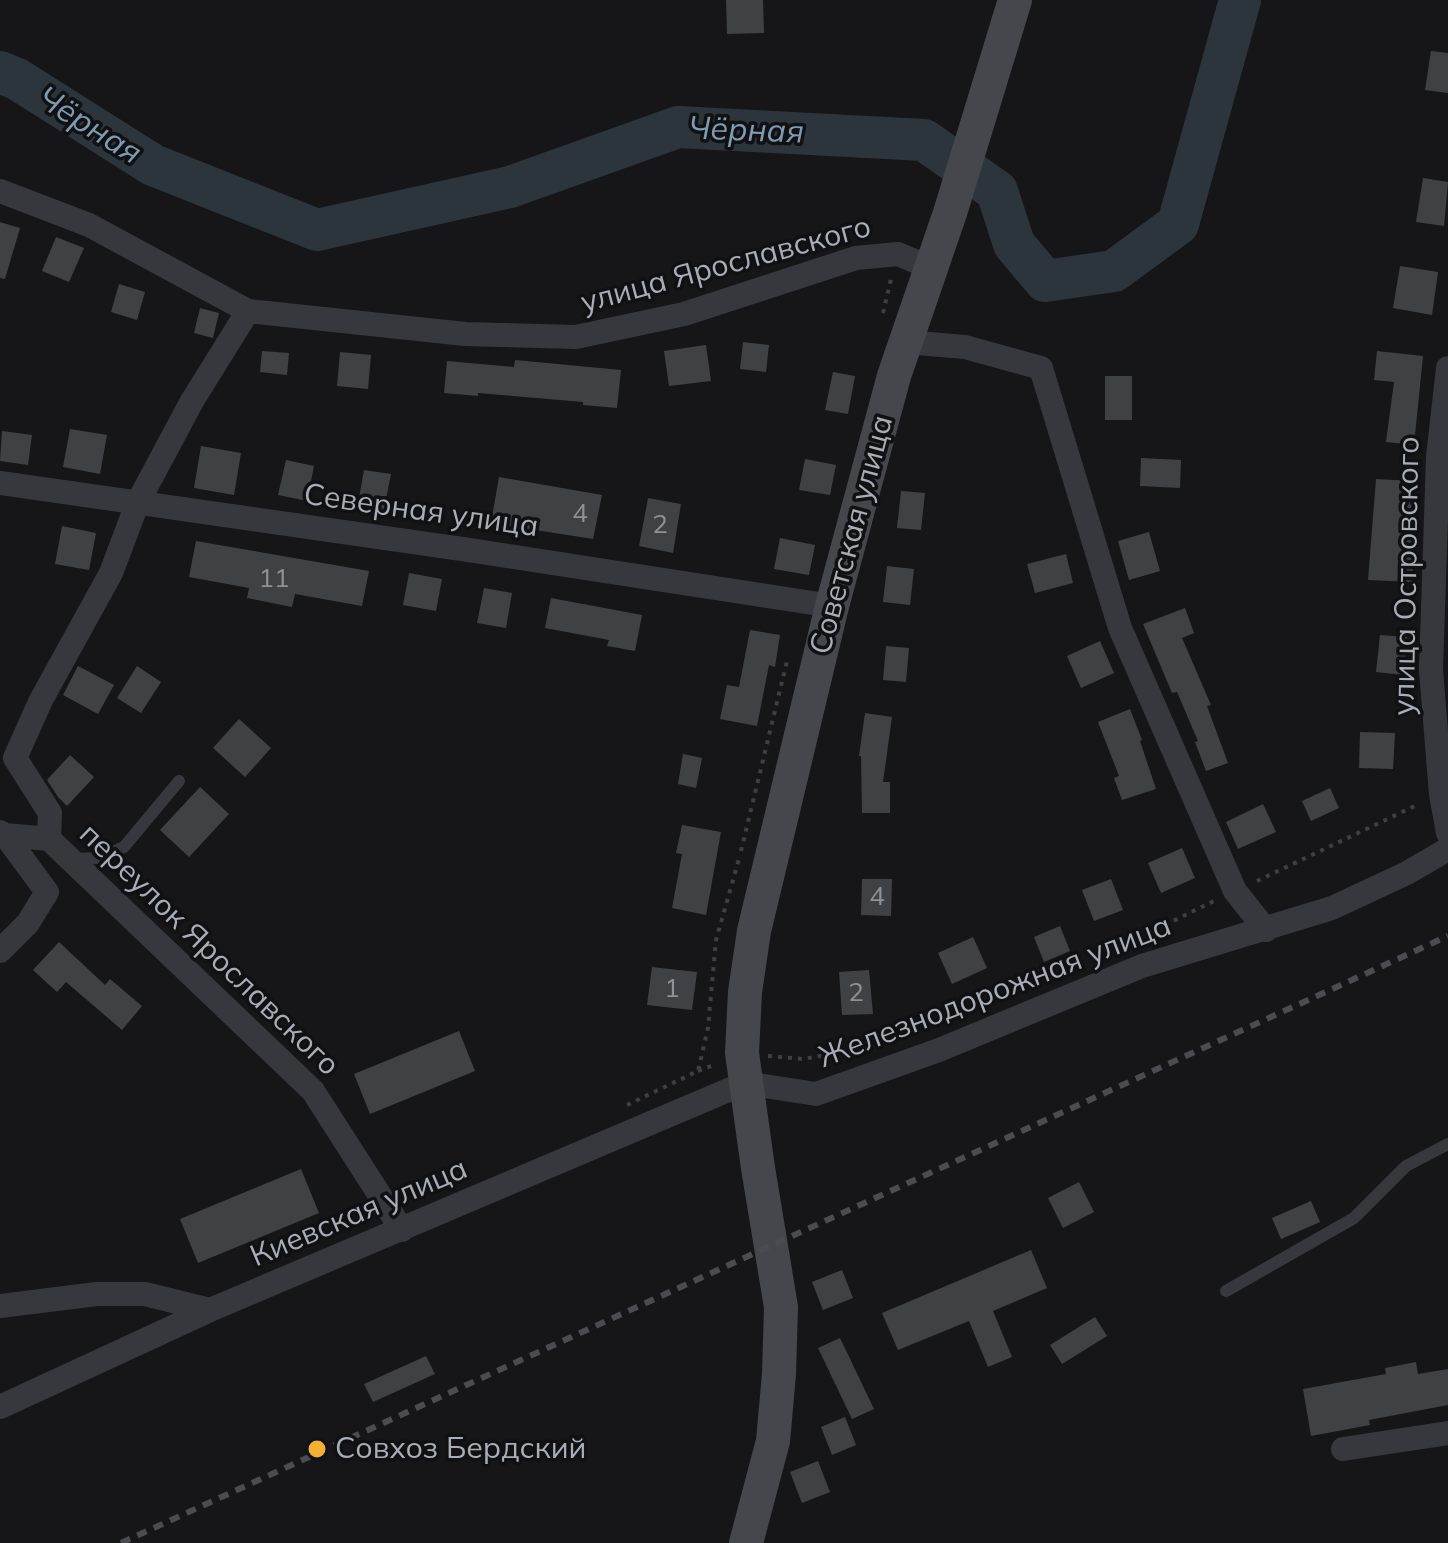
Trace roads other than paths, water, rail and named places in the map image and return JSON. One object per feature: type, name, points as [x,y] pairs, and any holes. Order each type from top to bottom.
[{"type":"main road","name":"Советская улица","points":[[746,1543],[773,1441],[781,1307],[744,1068],[745,992],[754,931],[832,606],[892,334],[931,268],[1015,0]]},
{"type":"street","name":"улица Ярославского","points":[[0,191],[89,225],[248,311],[465,334],[576,337],[684,314],[856,258],[898,254],[931,268]]},
{"type":"street","points":[[49,839],[50,813],[15,758],[41,700],[111,573],[137,504],[192,401],[248,311]]},
{"type":"street","points":[[892,334],[965,347],[1041,368],[1120,628],[1235,891],[1266,930]]},
{"type":"street","name":"улица Островского","points":[[1448,368],[1438,457],[1431,670],[1441,794],[1448,833]]},
{"type":"street","name":"Северная улица","points":[[0,483],[499,554],[832,606]]},
{"type":"street","points":[[0,951],[28,923],[47,892],[2,833]]},
{"type":"street","name":"переулок Ярославского","points":[[2,833],[49,839],[313,1091],[402,1230]]},
{"type":"street","name":"Железнодорожная улица","points":[[744,1068],[816,1094],[939,1050],[1142,966],[1332,908],[1407,873],[1448,849]]},
{"type":"street","name":"Киевская улица","points":[[0,1407],[210,1310],[402,1230],[744,1068]]},
{"type":"street","points":[[0,1306],[97,1294],[145,1294],[210,1310]]},
{"type":"street","points":[[1343,1449],[1448,1433]]},
{"type":"lane","points":[[71,859],[101,858],[124,847],[179,781]]},
{"type":"lane","points":[[1226,1291],[1354,1218],[1406,1166],[1448,1144]]},
{"type":"waterway","name":"Чёрная","points":[[0,72],[17,79],[153,165],[317,230],[510,187],[678,127],[924,140],[997,191],[1014,244],[1045,281],[1114,271],[1178,224],[1240,0]]},
{"type":"railway","points":[[121,1543],[1448,936]]},
{"type":"place","name":"Совхоз Бердский","points":[[317,1449]]}]
